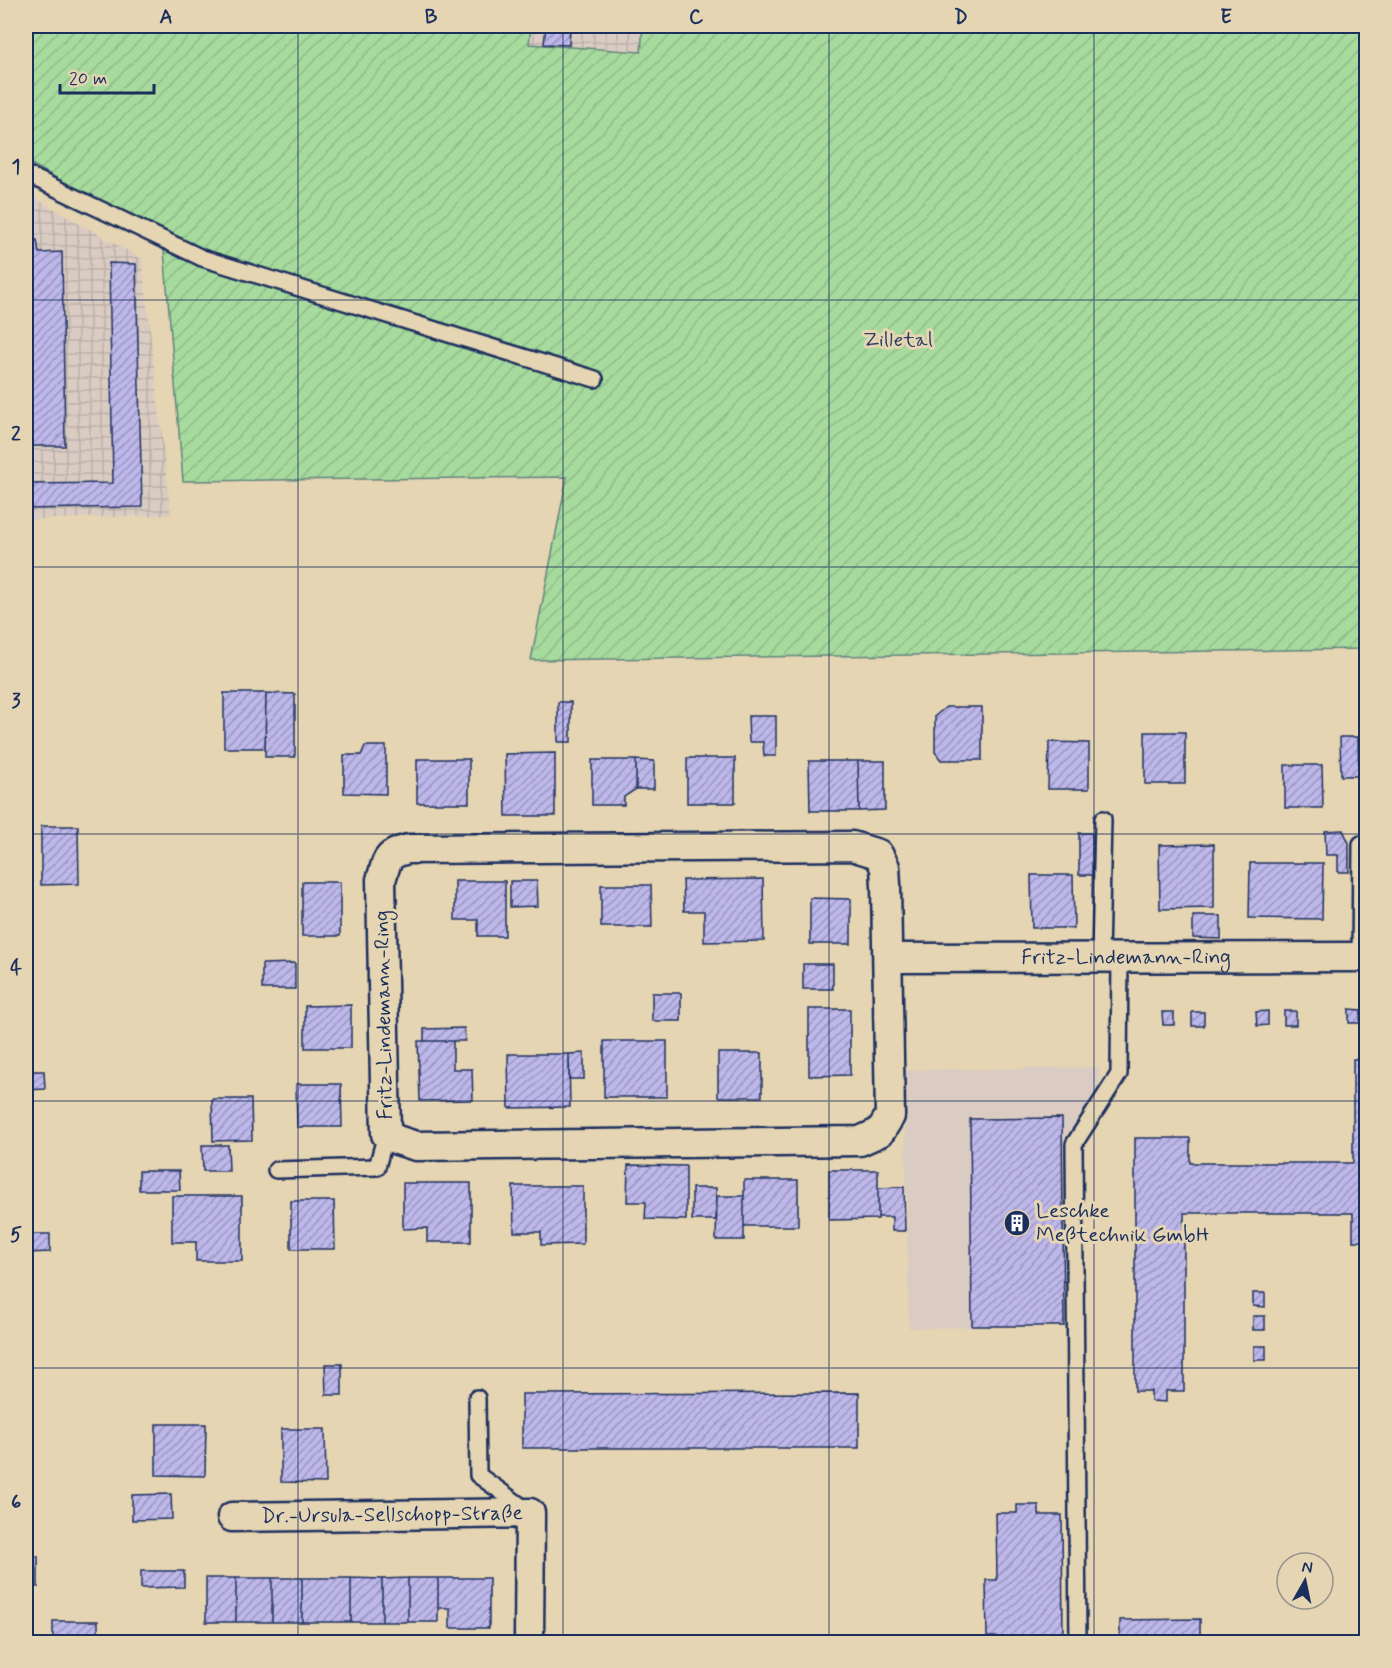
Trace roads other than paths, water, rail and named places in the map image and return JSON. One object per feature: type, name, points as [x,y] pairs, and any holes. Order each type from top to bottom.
[{"type":"street","name":"Fritz-Lindemann-Ring","points":[[852,846],[878,854],[885,867],[888,958],[890,1116],[880,1132],[860,1141],[416,1146],[386,1134],[381,880],[387,861],[393,853],[408,849],[852,846]]},
{"type":"street","name":"Fritz-Lindemann-Ring","points":[[888,958],[1363,957]]},
{"type":"street","name":"Dr.-Ursula-Sellschopp-Straße","points":[[232,1517],[530,1513],[529,1642]]},
{"type":"lane","points":[[26,174],[202,258],[595,379]]},
{"type":"lane","points":[[1078,1642],[1074,1144],[1119,1074],[1103,819]]},
{"type":"lane","points":[[1361,844],[1363,957]]},
{"type":"lane","points":[[276,1170],[377,1167],[386,1134]]},
{"type":"lane","points":[[477,1398],[478,1475],[530,1513]]},
{"type":"place","name":"Leschke Meßtechnik GmbH","points":[[1017,1223]]},
{"type":"park label","name":"Zilletal","points":[[898,340]]}]
